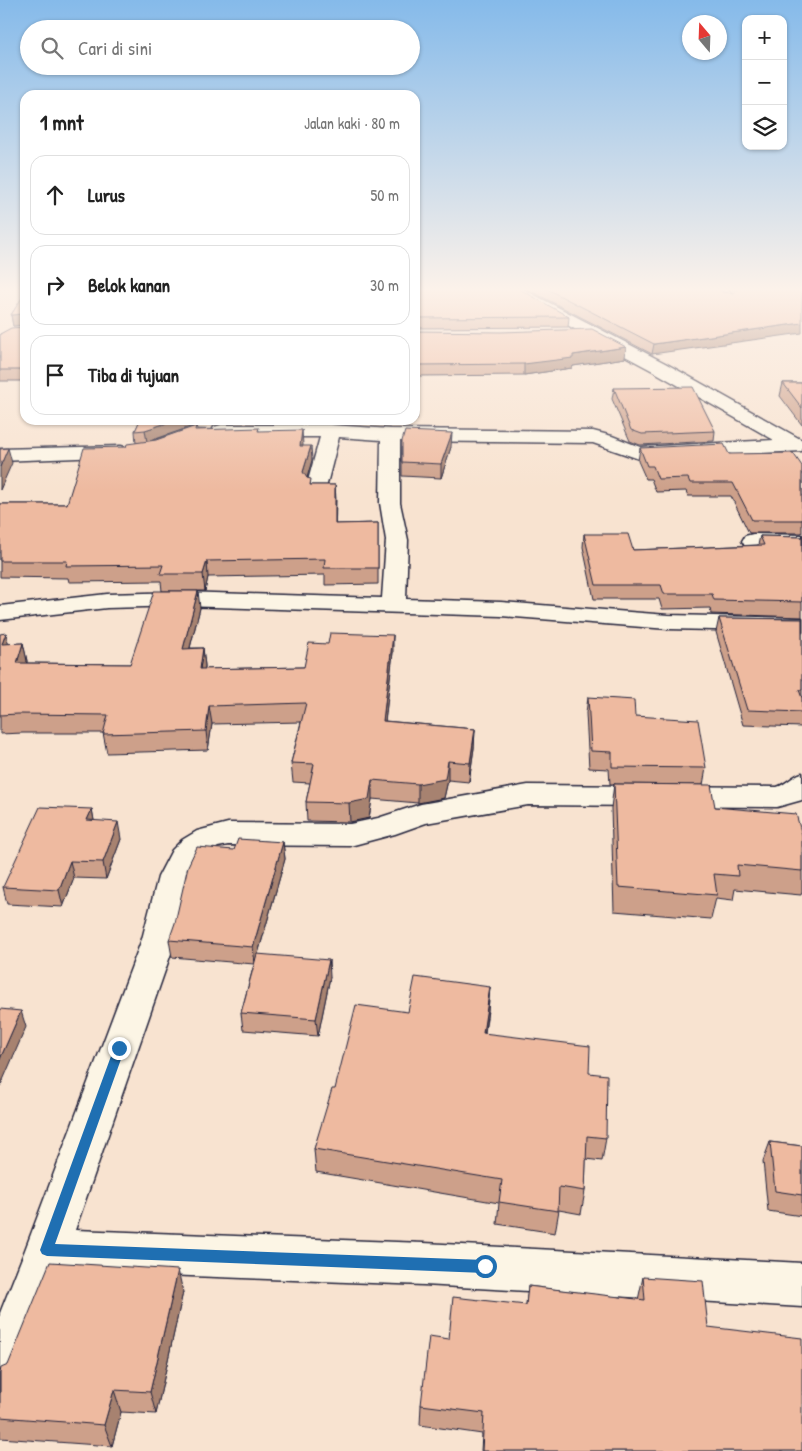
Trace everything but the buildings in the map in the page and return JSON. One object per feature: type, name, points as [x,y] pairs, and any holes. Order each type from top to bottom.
[{"type":"street","points":[[635,355],[799,447]]},
{"type":"street","points":[[202,432],[226,430],[331,431],[391,435],[593,437],[607,438],[629,450],[639,453],[799,447]]},
{"type":"street","points":[[316,488],[331,431]]},
{"type":"street","points":[[391,435],[390,503],[397,540],[394,605]]},
{"type":"street","points":[[0,455],[110,453],[141,450]]},
{"type":"street","points":[[752,541],[802,542]]},
{"type":"street","points":[[0,612],[106,601],[182,598],[501,609],[668,622],[802,625]]},
{"type":"street","points":[[0,1370],[47,1250],[159,939],[174,877],[183,858],[193,848],[208,839],[228,834],[350,835],[384,827],[421,814],[505,798],[561,794],[777,797],[793,793],[802,783]]},
{"type":"street","points":[[47,1250],[599,1272],[802,1285]]},
{"type":"route","points":[[119,1048],[47,1250],[485,1266]]}]
